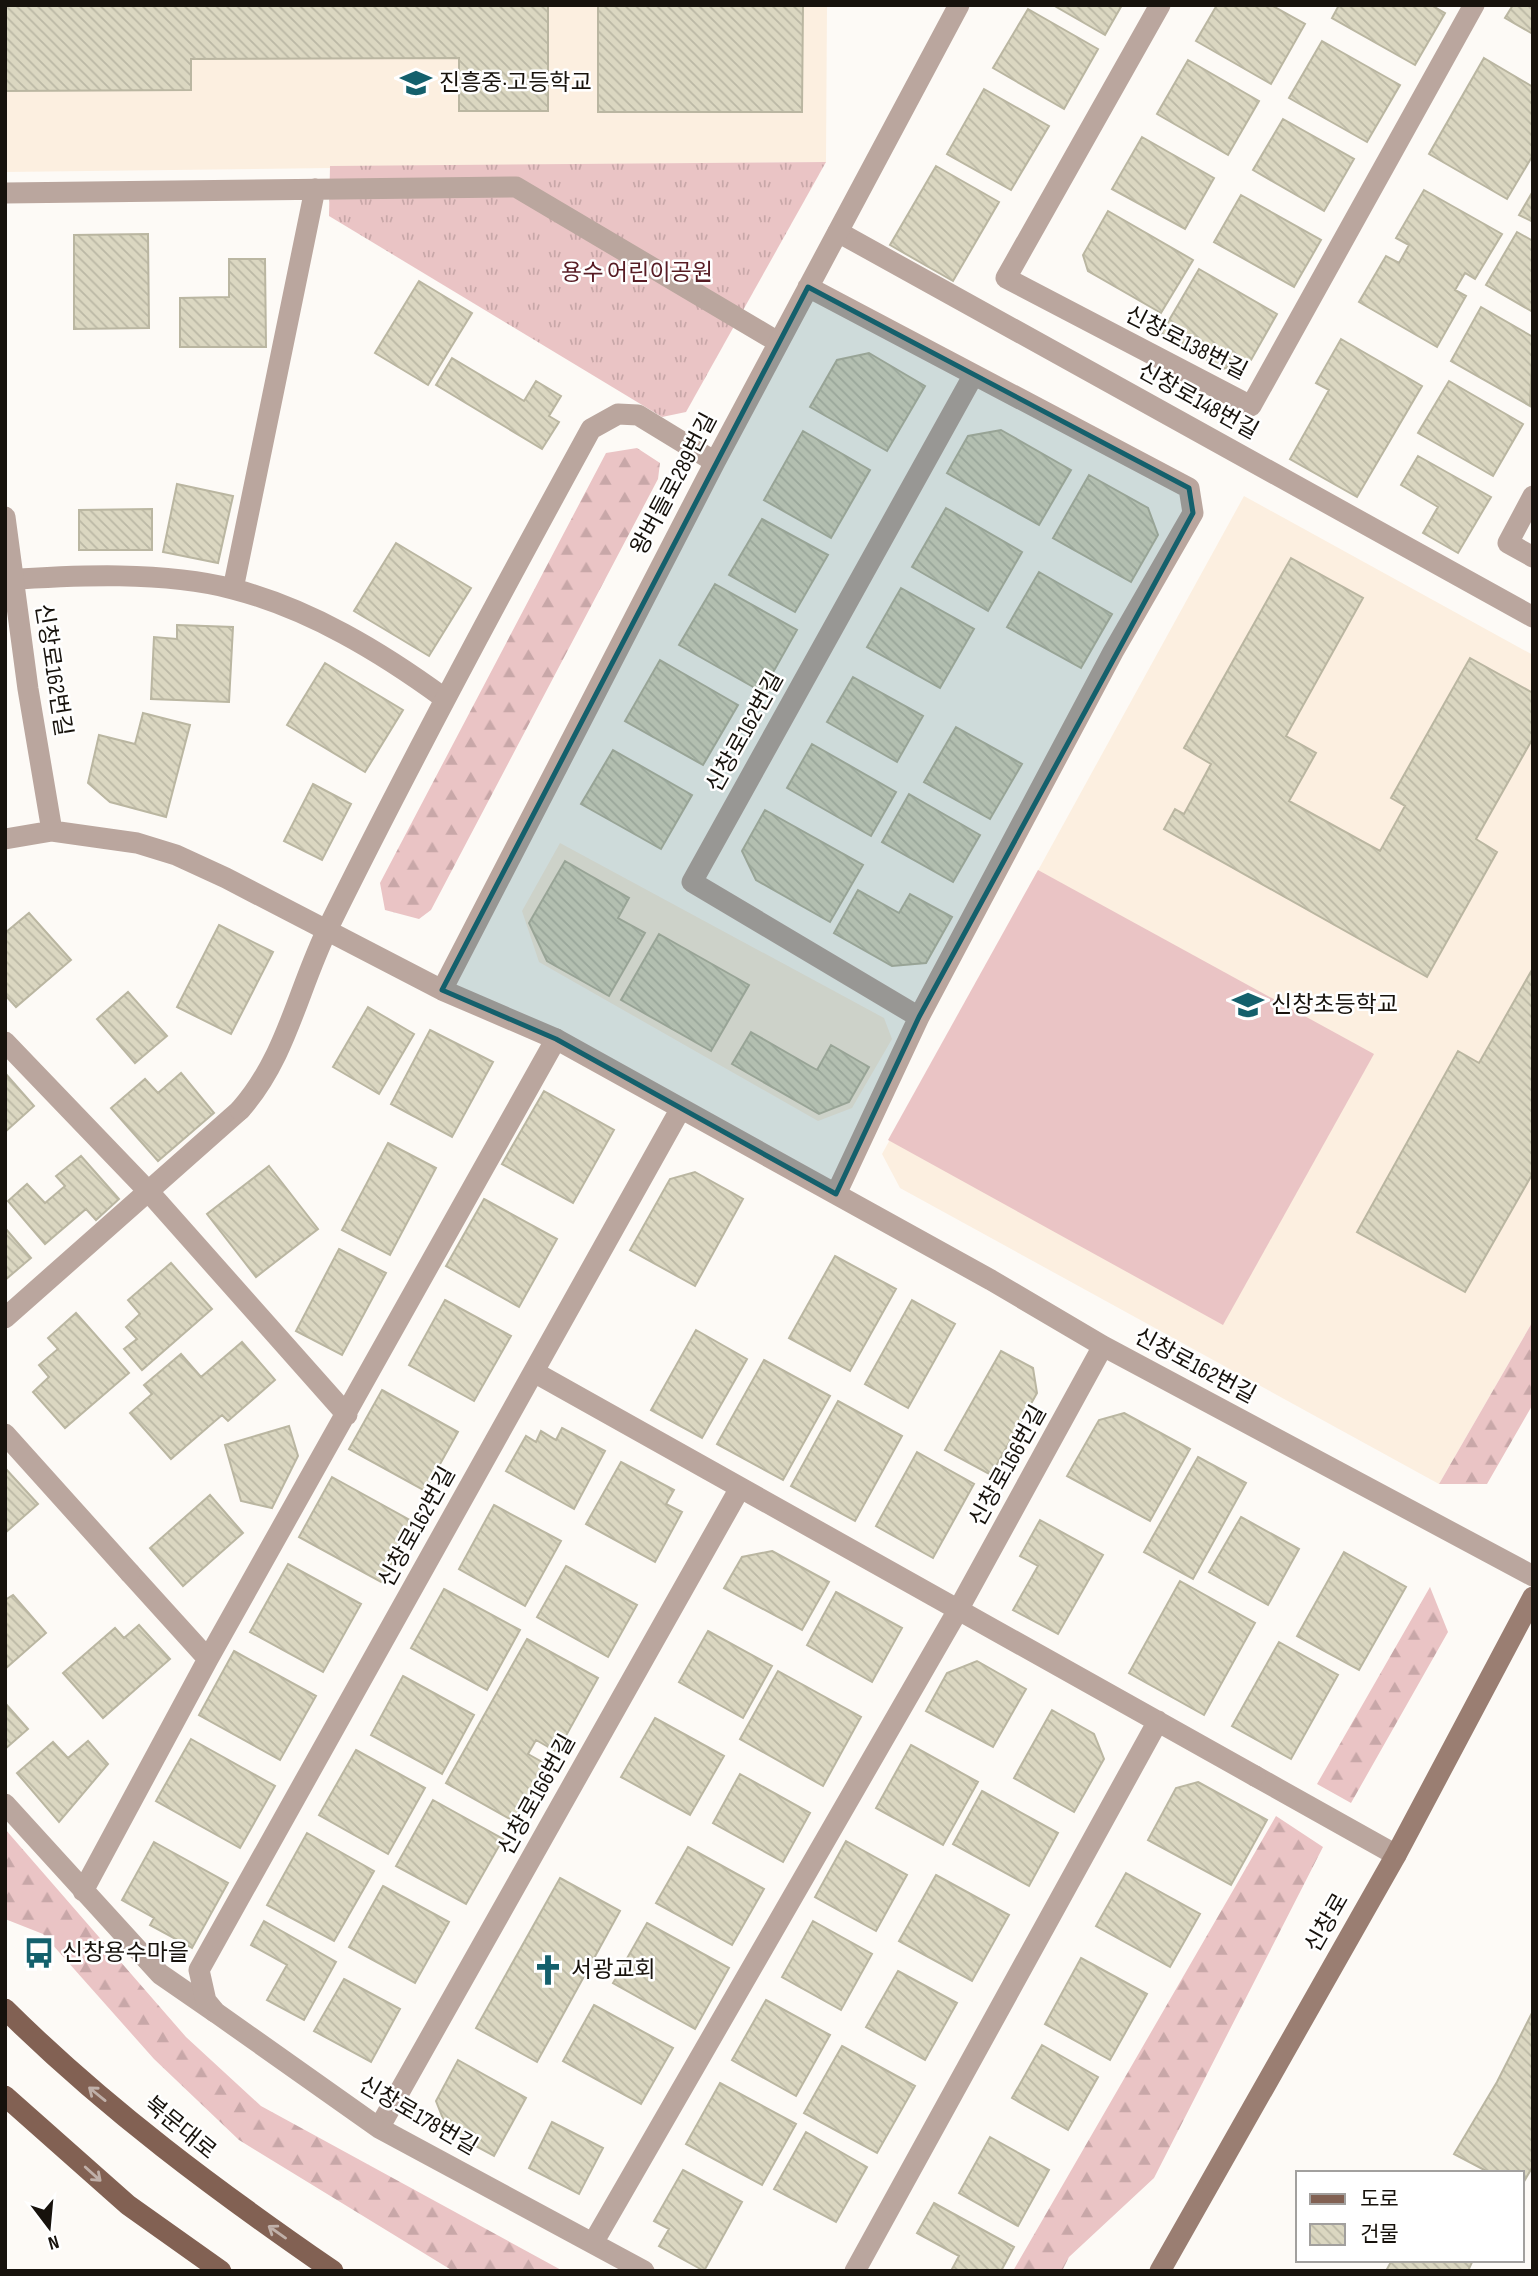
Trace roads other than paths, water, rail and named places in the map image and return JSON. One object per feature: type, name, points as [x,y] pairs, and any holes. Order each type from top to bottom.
[{"type":"main road","name":"신창로","points":[[1160,2271],[1396,1855],[1533,1597]]},
{"type":"main road","name":"북문대로","points":[[5,2010],[57,2061],[204,2182],[333,2271]]},
{"type":"main road","points":[[5,2096],[128,2205],[220,2271]]},
{"type":"street","name":"왕버들로289번길","points":[[442,990],[715,462],[959,5]]},
{"type":"street","name":"신창로138번길","points":[[1160,5],[1006,278],[1251,406],[1474,5]]},
{"type":"street","points":[[5,193],[516,187],[778,342]]},
{"type":"street","points":[[233,589],[315,189]]},
{"type":"street","name":"신창로148번길","points":[[838,232],[1533,617]]},
{"type":"street","points":[[808,287],[1189,488],[1193,513],[1113,652],[919,1017],[836,1194]]},
{"type":"street","name":"신창로162번길","points":[[919,1017],[692,882],[973,376]]},
{"type":"street","points":[[5,1318],[149,1192],[240,1110],[254,1094],[277,1058],[327,929],[444,698],[591,429],[618,414],[638,415],[715,462]]},
{"type":"street","points":[[1533,496],[1508,543],[1533,557]]},
{"type":"street","name":"신창로162번길","points":[[5,517],[9,580],[52,831]]},
{"type":"street","points":[[9,580],[170,578],[233,589],[334,629],[396,663],[444,698]]},
{"type":"street","name":"신창로162번길","points":[[5,839],[52,831],[137,843],[176,855],[327,929],[442,990],[555,1039],[836,1194],[1103,1346],[1533,1576]]},
{"type":"street","points":[[5,1804],[83,1891],[208,1659],[347,1415],[555,1039]]},
{"type":"street","points":[[5,1042],[149,1192],[347,1415]]},
{"type":"street","name":"신창로162번길","points":[[215,2012],[206,2001],[199,1970],[680,1110]]},
{"type":"street","name":"신창로166번길","points":[[593,2243],[958,1610],[1103,1346]]},
{"type":"street","points":[[534,1371],[1396,1855]]},
{"type":"street","points":[[5,1434],[208,1659]]},
{"type":"street","name":"신창로166번길","points":[[379,2128],[740,1488]]},
{"type":"street","points":[[855,2271],[1158,1721]]},
{"type":"street","name":"신창로178번길","points":[[83,1891],[160,1974],[379,2128],[644,2271]]},
{"type":"place","name":"진흥중·고등학교","points":[[416,83]]},
{"type":"place","name":"신창초등학교","points":[[1248,1005]]},
{"type":"place","name":"신창용수마을","points":[[39,1953]]},
{"type":"place","name":"서광교회","points":[[548,1970]]},
{"type":"park label","name":"용수 어린이공원","points":[[637,273]]}]
